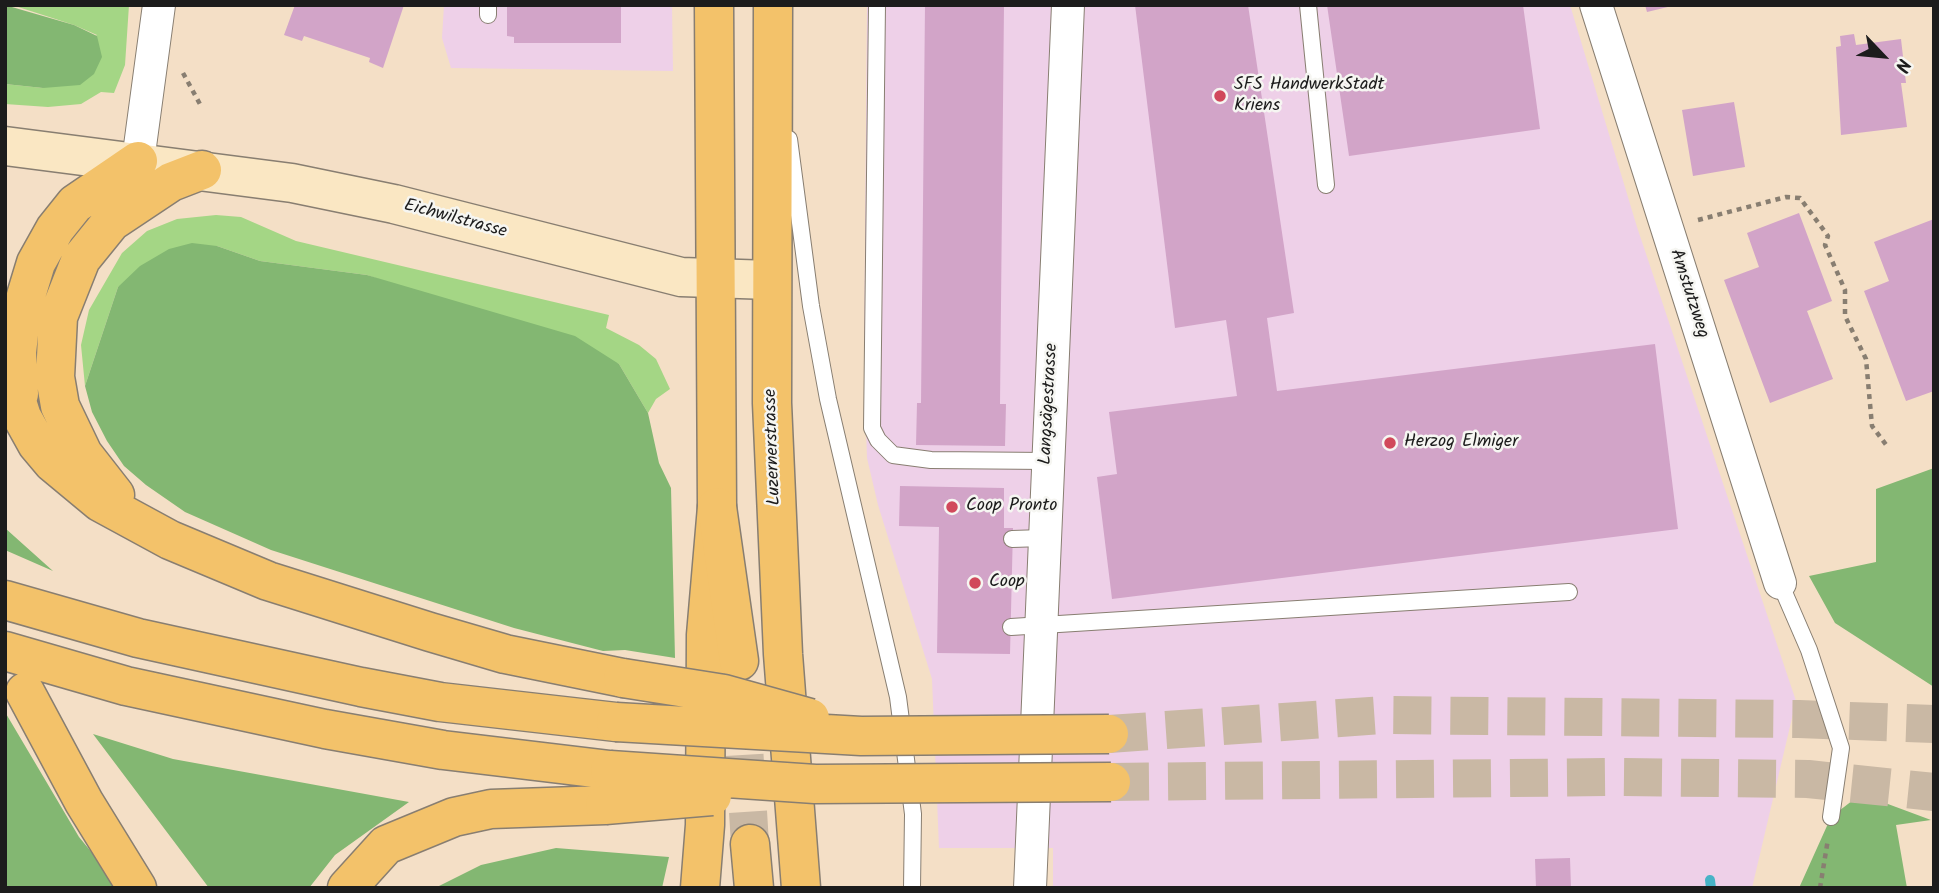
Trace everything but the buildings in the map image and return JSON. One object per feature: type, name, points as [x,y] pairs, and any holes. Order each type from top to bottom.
[{"type":"main road","points":[[699,888],[705,825],[706,635],[717,507],[714,5]]},
{"type":"main road","name":"Luzernerstrasse","points":[[773,5],[770,280],[777,543],[801,888]]},
{"type":"main road","name":"Eichwilstrasse","points":[[5,146],[138,161],[292,183],[394,204],[681,277],[770,280]]},
{"type":"main road","points":[[22,417],[17,352],[22,309],[36,263],[55,229],[75,204],[138,161]]},
{"type":"main road","points":[[138,522],[94,472],[61,406],[55,377],[58,317],[81,259],[111,222],[171,182],[202,170]]},
{"type":"main road","points":[[5,364],[22,417],[37,444],[71,481],[100,502],[223,564],[352,609],[505,654],[623,678],[724,694],[797,713],[861,736]]},
{"type":"main road","points":[[717,507],[739,661]]},
{"type":"main road","points":[[5,600],[138,638],[440,702],[616,722],[861,736],[1109,734]]},
{"type":"main road","points":[[5,651],[126,686],[325,729],[456,752],[608,788]]},
{"type":"main road","points":[[25,692],[136,888]]},
{"type":"main road","points":[[347,888],[369,861],[387,845],[454,817],[608,788],[1111,782]]},
{"type":"main road","points":[[750,844],[754,888]]},
{"type":"street","points":[[138,161],[159,5]]},
{"type":"street","name":"Langsägestrasse","points":[[1030,882],[1026,626],[1028,539],[1047,461],[1068,5]]},
{"type":"street","name":"Amstutzweg","points":[[1596,5],[1780,583]]},
{"type":"lane","points":[[877,5],[872,428],[878,440],[893,455],[931,460],[1047,461]]},
{"type":"lane","points":[[1308,5],[1326,185]]},
{"type":"lane","points":[[774,49],[800,206],[811,306],[828,399],[898,697],[913,814],[912,888]]},
{"type":"lane","points":[[1780,583],[1809,650],[1840,748],[1831,817]]},
{"type":"lane","points":[[1026,626],[1569,592]]},
{"type":"path","points":[[1699,222],[1698,219],[1718,212],[1786,197],[1800,198],[1828,236],[1825,245],[1845,290],[1845,316],[1866,359],[1872,426],[1887,446]]},
{"type":"path","points":[[1820,888],[1831,817]]},
{"type":"shaded area","points":[[444,5],[672,5],[673,71],[451,68],[442,38]]},
{"type":"shaded area","points":[[867,5],[1570,5],[1637,227],[1796,701],[1752,888],[1053,888],[1053,848],[939,848],[932,679],[878,505],[867,458],[864,366]]},
{"type":"green space","points":[[5,5],[74,25],[97,36],[102,57],[94,74],[80,85],[43,88],[5,84]]},
{"type":"green space","points":[[12,5],[129,5],[125,65],[114,93],[101,92],[81,104],[48,107],[5,104],[5,84],[43,88],[97,35]]},
{"type":"green space","points":[[216,215],[241,217],[296,241],[609,315],[606,328],[639,345],[656,359],[670,389],[656,399],[648,413],[619,364],[367,275],[260,261],[217,246],[118,287],[85,386],[81,345],[89,310],[122,253],[147,231],[177,219]]},
{"type":"green space","points":[[192,243],[217,246],[260,261],[367,275],[575,336],[619,364],[648,413],[659,463],[671,488],[675,658],[625,650],[603,651],[514,628],[271,550],[185,512],[146,485],[124,466],[107,441],[92,412],[85,386],[118,287],[140,266],[169,249]]},
{"type":"green space","points":[[1934,468],[1934,687],[1835,623],[1809,576],[1876,562],[1876,489]]},
{"type":"green space","points":[[5,528],[53,571],[5,550]]},
{"type":"green space","points":[[5,712],[79,837],[121,888],[5,888]]},
{"type":"green space","points":[[93,734],[173,759],[409,802],[335,855],[309,888],[209,888]]},
{"type":"green space","points":[[1861,794],[1931,820],[1896,825],[1907,888],[1799,888],[1831,817]]},
{"type":"green space","points":[[556,848],[669,857],[662,888],[435,888],[481,865]]},
{"type":"waterway","points":[[1710,880],[1711,888]]},
{"type":"tunnel","points":[[741,698],[750,844]]},
{"type":"tunnel","points":[[1109,734],[1384,715],[1799,719],[1934,724]]},
{"type":"tunnel","points":[[1111,782],[1616,777],[1808,779],[1934,792]]},
{"type":"place","name":"SFS HandwerkStadt Kriens","points":[[1220,96]]},
{"type":"place","name":"Herzog Elmiger","points":[[1390,443]]},
{"type":"place","name":"Coop Pronto","points":[[952,507]]},
{"type":"place","name":"Coop","points":[[975,583]]}]
